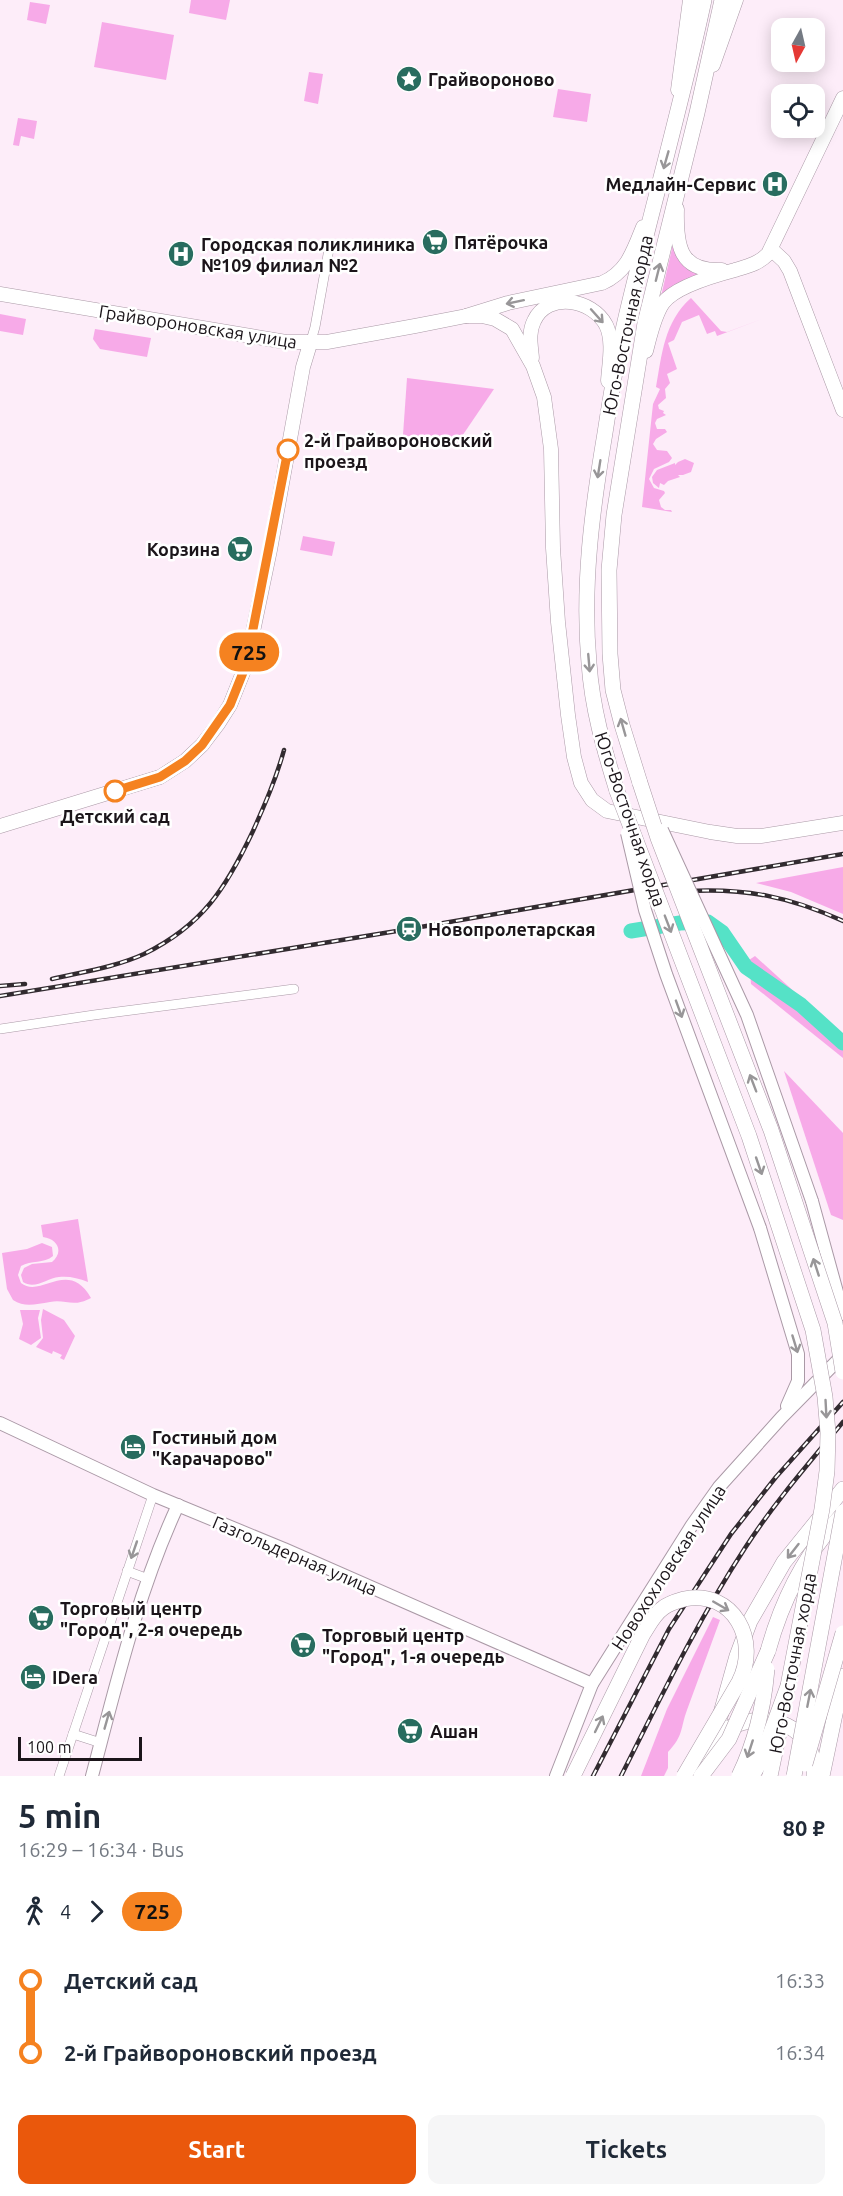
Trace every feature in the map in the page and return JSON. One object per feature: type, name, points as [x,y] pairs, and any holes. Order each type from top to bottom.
[{"type":"main road","points":[[673,134],[690,0]]},
{"type":"main road","name":"Юго-Восточная хорда","points":[[704,0],[673,134],[625,319],[603,444],[589,549],[588,644],[598,730],[618,791],[749,1136],[804,1299],[820,1360],[828,1433],[822,1509],[770,1776]]},
{"type":"main road","name":"Юго-Восточная хорда","points":[[722,0],[645,323],[633,391],[614,515],[609,570],[608,617],[614,690],[622,725],[658,838],[771,1130],[835,1323],[843,1372]]},
{"type":"main road","points":[[697,112],[736,0]]},
{"type":"main road","points":[[633,391],[662,304],[678,291],[759,262],[771,249],[843,98]]},
{"type":"main road","points":[[466,316],[508,303],[603,284],[615,278],[630,257],[658,186]]},
{"type":"main road","points":[[678,190],[677,228],[681,251],[686,259],[701,269],[734,270]]},
{"type":"main road","points":[[771,249],[784,261],[790,271],[843,410]]},
{"type":"main road","name":"Грайвороновская улица","points":[[0,294],[286,342],[310,344],[466,316]]},
{"type":"main road","points":[[533,366],[530,339],[534,320],[541,312],[558,302],[567,301],[588,306],[606,325],[610,352],[603,444]]},
{"type":"main road","points":[[466,316],[495,319],[512,328],[533,366],[544,398],[551,449],[553,548],[568,716],[581,783],[592,800],[607,810],[737,836],[761,836],[843,823]]},
{"type":"main road","points":[[0,826],[160,777],[185,761],[202,745],[218,724],[230,705],[246,665],[303,367],[310,344]]},
{"type":"main road","points":[[702,1776],[737,1656],[750,1621],[784,1562],[843,1489]]},
{"type":"main road","name":"Юго-Восточная хорда","points":[[702,1776],[729,1739],[768,1651],[786,1599],[806,1561],[841,1516]]},
{"type":"main road","name":"Юго-Восточная хорда","points":[[794,1776],[841,1516]]},
{"type":"main road","points":[[573,1776],[638,1644],[656,1614],[664,1606],[691,1598],[717,1602],[738,1619],[746,1637],[748,1657],[746,1670],[684,1776]]},
{"type":"main road","name":"Юго-Восточная хорда","points":[[802,1776],[843,1633]]},
{"type":"main road","points":[[739,1776],[757,1726],[766,1680],[768,1651]]},
{"type":"main road","points":[[822,1776],[843,1676]]},
{"type":"main road","points":[[752,1776],[788,1686]]},
{"type":"main road","points":[[829,1776],[843,1701]]},
{"type":"main road","points":[[708,1756],[721,1734],[728,1728],[756,1719],[775,1720],[788,1726],[805,1742],[814,1764],[814,1776]]},
{"type":"street","points":[[310,344],[329,249]]},
{"type":"street","points":[[640,783],[747,1015],[812,1201],[843,1312]]},
{"type":"street","points":[[618,791],[645,910],[666,974],[760,1228],[798,1354],[798,1381],[781,1418]]},
{"type":"street","points":[[0,1029],[294,989]]},
{"type":"street","name":"Новохохловская улица","points":[[556,1776],[592,1684],[692,1525],[719,1487],[781,1418],[843,1355]]},
{"type":"street","name":"Газгольдерная улица","points":[[0,1423],[153,1495],[284,1549],[592,1684]]},
{"type":"street","points":[[59,1776],[153,1495]]},
{"type":"street","points":[[92,1776],[148,1579],[178,1505]]},
{"type":"street","points":[[127,1571],[148,1579]]},
{"type":"street","points":[[73,1734],[101,1743]]},
{"type":"shaded area","points":[[191,0],[230,0],[226,20],[189,13]]},
{"type":"shaded area","points":[[30,2],[50,5],[46,24],[27,20]]},
{"type":"shaded area","points":[[102,22],[174,35],[166,80],[94,67]]},
{"type":"shaded area","points":[[309,72],[323,74],[318,104],[304,101]]},
{"type":"shaded area","points":[[558,89],[591,94],[587,122],[553,117]]},
{"type":"shaded area","points":[[18,118],[37,121],[34,139],[21,136],[19,146],[13,145]]},
{"type":"shaded area","points":[[673,244],[703,275],[660,301]]},
{"type":"shaded area","points":[[691,298],[721,331],[727,332],[762,319],[717,336],[715,331],[707,334],[699,315],[682,322],[674,340],[668,343],[677,369],[667,374],[670,383],[665,389],[666,398],[658,405],[666,415],[657,419],[655,423],[657,429],[665,429],[667,432],[656,439],[653,444],[657,450],[667,451],[672,458],[669,462],[654,469],[649,479],[654,488],[665,493],[659,500],[661,507],[672,512],[642,507],[653,404],[660,389],[656,387],[663,351],[675,317]]},
{"type":"shaded area","points":[[0,314],[26,319],[23,335],[0,331]]},
{"type":"shaded area","points":[[95,329],[151,338],[147,357],[100,349],[93,339]]},
{"type":"shaded area","points":[[407,378],[494,389],[456,445],[403,435]]},
{"type":"shaded area","points":[[685,459],[694,463],[691,472],[678,475],[680,477],[664,485],[660,483],[659,488],[653,483],[652,477],[657,470],[675,463],[675,465]]},
{"type":"shaded area","points":[[303,536],[335,542],[332,556],[300,550]]},
{"type":"shaded area","points":[[843,867],[843,914],[791,892],[756,883]]},
{"type":"shaded area","points":[[755,956],[843,1036],[843,1058],[751,984],[749,960]]},
{"type":"shaded area","points":[[784,1071],[843,1133],[843,1220],[831,1215]]},
{"type":"shaded area","points":[[78,1219],[88,1282],[63,1277],[32,1285],[23,1282],[21,1275],[24,1268],[32,1264],[52,1262],[58,1254],[56,1243],[43,1237],[41,1225]]},
{"type":"shaded area","points":[[42,1243],[52,1247],[53,1256],[21,1266],[18,1275],[21,1283],[29,1287],[64,1280],[73,1281],[82,1287],[91,1298],[74,1303],[56,1301],[31,1305],[13,1300],[7,1289],[2,1253],[27,1249]]},
{"type":"shaded area","points":[[43,1309],[64,1320],[75,1336],[64,1360],[60,1358],[62,1355],[53,1351],[52,1354],[36,1347],[43,1338],[41,1320]]},
{"type":"shaded area","points":[[20,1310],[40,1310],[38,1318],[41,1338],[31,1345],[19,1339],[23,1324]]},
{"type":"shaded area","points":[[713,1617],[720,1620],[679,1736],[668,1752],[668,1768],[664,1776],[641,1776],[667,1709]]},
{"type":"waterway","points":[[631,931],[680,923],[708,922],[722,932],[746,967],[801,1005],[843,1043]]},
{"type":"railway","points":[[52,979],[133,959],[165,943],[197,917],[222,887],[243,851],[270,791],[284,750]]},
{"type":"railway","points":[[0,996],[409,929],[843,854]]},
{"type":"railway","points":[[688,891],[730,891],[768,896],[805,906],[843,921]]},
{"type":"railway","points":[[0,986],[25,984]]},
{"type":"railway","points":[[593,1776],[669,1629],[731,1534],[776,1477],[843,1402]]},
{"type":"railway","points":[[621,1776],[680,1660],[728,1575],[768,1515],[843,1422]]},
{"type":"bus line","name":"725","points":[[115,791],[160,777],[185,761],[202,745],[230,705],[246,665],[254,631],[288,450]]},
{"type":"place","name":"Грайвороново","points":[[409,79]]},
{"type":"place","name":"Медлайн-Сервис","points":[[775,184]]},
{"type":"place","name":"Пятёрочка","points":[[435,242]]},
{"type":"place","name":"Городская поликлиника №109 филиал №2","points":[[181,254]]},
{"type":"place","name":"2-й Грайвороновский проезд","points":[[288,450]]},
{"type":"place","name":"Корзина","points":[[240,549]]},
{"type":"place","name":"Детский сад","points":[[115,791]]},
{"type":"place","name":"Новопролетарская","points":[[409,929]]},
{"type":"place","name":"Гостиный дом \"Карачарово\"","points":[[133,1447]]},
{"type":"place","name":"Торговый центр \"Город\", 2-я очередь","points":[[41,1618]]},
{"type":"place","name":"Торговый центр \"Город\", 1-я очередь","points":[[303,1645]]},
{"type":"place","name":"IDera","points":[[33,1677]]},
{"type":"place","name":"Ашан","points":[[410,1731]]}]
